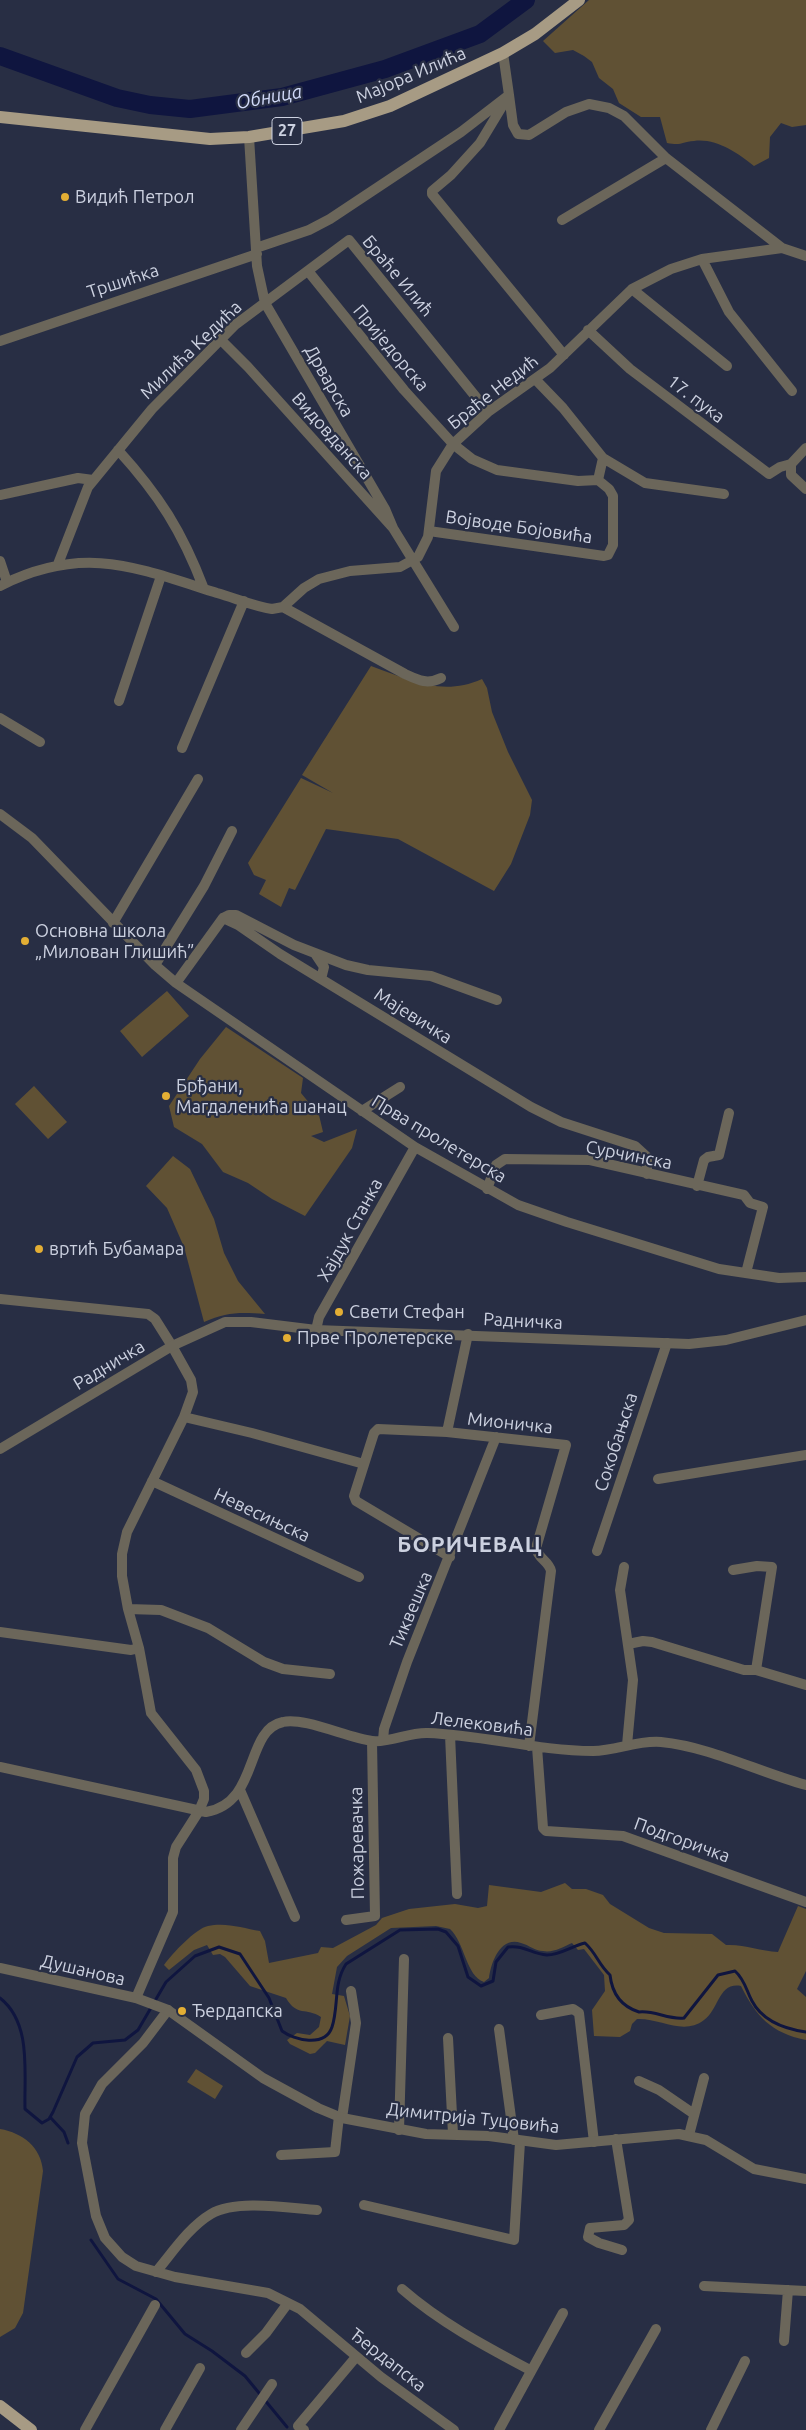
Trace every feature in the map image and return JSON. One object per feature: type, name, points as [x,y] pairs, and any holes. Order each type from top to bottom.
[{"type":"main road","name":"Мајора Илића","points":[[0,117],[192,138],[249,137],[344,121],[373,113],[503,53],[535,34],[577,1]]},
{"type":"main road","points":[[0,2406],[31,2430]]},
{"type":"street","points":[[503,53],[513,124],[518,134],[529,135],[566,112],[589,104],[600,105],[624,116],[666,158],[782,248]]},
{"type":"street","points":[[509,95],[486,135],[467,159],[432,191],[432,194],[564,355]]},
{"type":"street","name":"Тршићка","points":[[0,341],[256,251],[309,230],[330,219],[461,132],[509,95]]},
{"type":"street","name":"Милића Кедића","points":[[58,564],[84,495],[93,480],[152,409],[220,339],[235,324],[265,303],[258,277],[249,137]]},
{"type":"street","points":[[562,220],[666,158]]},
{"type":"street","name":"Браће Илић","points":[[265,303],[349,240],[488,412]]},
{"type":"street","name":"Браће Недић","points":[[414,560],[424,548],[429,531],[436,471],[453,444],[488,412],[536,380],[632,289],[671,269],[702,259],[782,248],[806,256]]},
{"type":"street","points":[[702,259],[729,312],[792,391]]},
{"type":"street","name":"Приједорска","points":[[308,271],[357,334],[453,444]]},
{"type":"street","points":[[632,289],[727,366]]},
{"type":"street","name":"Дрварска","points":[[265,303],[385,509],[393,528]]},
{"type":"street","name":"17. пука","points":[[588,330],[630,368],[769,474],[780,467],[790,464]]},
{"type":"street","name":"Видовданска","points":[[220,339],[262,382],[393,528],[454,628]]},
{"type":"street","points":[[536,380],[563,408],[603,458],[644,483],[724,494]]},
{"type":"street","points":[[453,444],[490,468],[578,481],[598,480],[603,458]]},
{"type":"street","points":[[806,448],[790,464],[791,475],[806,489]]},
{"type":"street","points":[[118,450],[143,477],[164,505],[182,536],[204,589]]},
{"type":"street","points":[[0,496],[78,478],[93,480]]},
{"type":"street","name":"Војводе Бојовића","points":[[429,531],[604,556],[608,555],[613,544],[613,496],[609,489],[598,480]]},
{"type":"street","points":[[283,607],[304,588],[319,579],[350,572],[400,566],[414,560]]},
{"type":"street","points":[[0,561],[3,584],[32,571],[58,564],[82,561],[106,562],[161,576],[264,608],[283,607],[422,682],[430,682],[441,678]]},
{"type":"street","points":[[119,700],[161,576]]},
{"type":"street","points":[[182,748],[244,601]]},
{"type":"street","points":[[0,718],[40,742]]},
{"type":"street","points":[[114,923],[198,779]]},
{"type":"street","name":"Прва пролетерска","points":[[0,814],[32,838],[155,965],[176,983],[415,1147],[518,1205],[549,1217],[694,1262],[779,1278],[806,1277]]},
{"type":"street","points":[[155,965],[204,886],[232,831]]},
{"type":"street","points":[[176,983],[222,918],[236,915],[269,933],[315,954],[368,970],[444,979],[470,992],[497,1000]]},
{"type":"street","name":"Мајевичка","points":[[222,918],[238,925],[322,979],[531,1107],[561,1122],[635,1146],[647,1157],[647,1174]]},
{"type":"street","points":[[315,954],[324,967],[322,979]]},
{"type":"street","points":[[362,1111],[400,1087]]},
{"type":"street","points":[[697,1186],[704,1160],[718,1154],[729,1113]]},
{"type":"street","name":"Хајдук Станка","points":[[316,1330],[320,1316],[415,1147]]},
{"type":"street","name":"Сурчинска","points":[[487,1188],[496,1165],[505,1160],[590,1160],[697,1186],[744,1195],[750,1203],[763,1207],[746,1273]]},
{"type":"street","points":[[0,1299],[148,1314],[155,1319],[172,1346],[192,1386],[191,1398],[184,1417],[131,1522],[124,1543],[122,1570],[128,1609],[140,1648],[151,1713],[155,1721],[196,1770],[204,1785],[204,1799],[199,1811],[176,1847],[173,1858],[173,1912],[136,1998]]},
{"type":"street","name":"Радничка","points":[[0,1449],[172,1346],[217,1325],[235,1321],[316,1330],[468,1334],[696,1344],[718,1341],[806,1320]]},
{"type":"street","name":"Мионичка","points":[[468,1334],[448,1432],[566,1445],[536,1548],[540,1558],[551,1571],[533,1747],[543,1828]]},
{"type":"street","name":"Сокобањска","points":[[597,1551],[666,1343]]},
{"type":"street","points":[[184,1417],[252,1433],[364,1464]]},
{"type":"street","points":[[448,1432],[381,1428],[374,1433],[354,1496],[356,1501],[450,1557]]},
{"type":"street","name":"Тиквешка","points":[[383,1740],[384,1729],[407,1662],[496,1437]]},
{"type":"street","points":[[658,1478],[806,1455]]},
{"type":"street","name":"Невесињска","points":[[152,1481],[359,1578]]},
{"type":"street","points":[[733,1570],[757,1566],[772,1567],[756,1670]]},
{"type":"street","points":[[624,1567],[620,1590],[634,1680],[627,1745]]},
{"type":"street","points":[[128,1609],[161,1610],[208,1628],[264,1662],[283,1669],[330,1674]]},
{"type":"street","points":[[0,1632],[131,1650],[140,1648]]},
{"type":"street","points":[[628,1644],[643,1641],[652,1642],[744,1670],[756,1670],[806,1685]]},
{"type":"street","name":"Лелековића","points":[[199,1811],[220,1808],[240,1790],[245,1783],[262,1739],[272,1727],[282,1722],[292,1721],[372,1741],[418,1733],[450,1735],[533,1747],[593,1751],[653,1742],[686,1747],[749,1765],[806,1785]]},
{"type":"street","points":[[450,1735],[457,1894]]},
{"type":"street","name":"Пожаревачка","points":[[346,1920],[375,1916],[372,1741]]},
{"type":"street","points":[[0,1767],[199,1811]]},
{"type":"street","points":[[240,1790],[295,1918]]},
{"type":"street","name":"Подгоричка","points":[[543,1828],[551,1832],[623,1836],[806,1902]]},
{"type":"street","points":[[399,2130],[404,1959]]},
{"type":"street","name":"Душанова","points":[[0,1968],[136,1998],[163,2008]]},
{"type":"street","points":[[281,2155],[335,2152],[356,2023],[351,1991]]},
{"type":"street","name":"Димитрија Туцовића","points":[[163,2008],[263,2078],[318,2108],[340,2117],[426,2134],[453,2134],[556,2145],[669,2134],[689,2136],[706,2140],[754,2169],[806,2180]]},
{"type":"street","name":"Ђердапска","points":[[163,2008],[143,2043],[102,2084],[85,2114],[82,2133],[96,2216],[105,2238],[122,2257],[136,2266],[156,2272],[268,2293],[300,2309],[356,2357],[454,2430]]},
{"type":"street","points":[[541,2015],[573,2009],[579,2013],[594,2142]]},
{"type":"street","points":[[364,2205],[514,2240],[517,2141],[499,2029]]},
{"type":"street","points":[[448,2038],[453,2134]]},
{"type":"street","points":[[689,2136],[704,2078]]},
{"type":"street","points":[[639,2081],[659,2090],[694,2114]]},
{"type":"street","points":[[616,2139],[629,2220],[624,2225],[590,2228],[588,2237],[599,2243],[622,2250]]},
{"type":"street","points":[[156,2272],[192,2230],[210,2214],[224,2208],[250,2206],[317,2210]]},
{"type":"street","points":[[704,2286],[806,2291]]},
{"type":"street","points":[[402,2289],[425,2309],[468,2337],[530,2370]]},
{"type":"street","points":[[784,2341],[788,2290]]},
{"type":"street","points":[[246,2353],[266,2333],[288,2303]]},
{"type":"street","points":[[85,2430],[155,2305]]},
{"type":"street","points":[[499,2430],[562,2313]]},
{"type":"street","points":[[599,2430],[656,2329]]},
{"type":"street","points":[[301,2428],[356,2357]]},
{"type":"street","points":[[711,2430],[745,2361]]},
{"type":"street","points":[[165,2430],[200,2368]]},
{"type":"street","points":[[241,2430],[266,2391]]},
{"type":"shaded area","points":[[589,0],[806,0],[806,125],[792,127],[781,123],[770,137],[769,158],[754,166],[741,156],[718,144],[702,141],[690,141],[679,144],[667,143],[660,117],[641,117],[619,103],[613,89],[599,78],[592,62],[573,50],[555,53],[543,41]]},
{"type":"shaded area","points":[[371,666],[413,681],[440,686],[453,687],[482,679],[487,688],[492,712],[508,752],[532,800],[530,815],[511,864],[494,891],[398,839],[326,829],[295,890],[289,888],[281,907],[259,894],[266,880],[254,875],[248,863],[301,778],[333,793],[302,775]]},
{"type":"shaded area","points":[[167,991],[189,1016],[142,1057],[120,1031]]},
{"type":"shaded area","points":[[226,1027],[303,1078],[301,1093],[319,1115],[323,1132],[311,1136],[324,1142],[357,1129],[352,1148],[305,1216],[272,1199],[248,1183],[223,1172],[202,1144],[174,1127],[169,1106],[200,1059]]},
{"type":"shaded area","points":[[34,1086],[67,1122],[48,1139],[15,1104]]},
{"type":"shaded area","points":[[173,1156],[190,1169],[214,1219],[224,1253],[238,1281],[265,1314],[233,1314],[219,1316],[204,1322],[184,1247],[167,1208],[146,1186]]},
{"type":"shaded area","points":[[565,1883],[572,1889],[586,1889],[603,1895],[610,1904],[649,1928],[664,1933],[712,1934],[726,1945],[778,1952],[798,1906],[806,1909],[806,1971],[797,1989],[806,1997],[806,2040],[783,2033],[766,2022],[753,2006],[741,1986],[733,1986],[723,1992],[709,2016],[696,2025],[680,2026],[637,2019],[632,2024],[630,2031],[620,2037],[594,2036],[592,2010],[605,1991],[604,1975],[584,1949],[578,1950],[572,1943],[547,1951],[537,1950],[521,1943],[507,1943],[494,1958],[489,1978],[484,1982],[473,1973],[459,1942],[450,1929],[436,1926],[391,1928],[347,1956],[337,1967],[332,1994],[344,1996],[350,2016],[345,2045],[327,2041],[315,2053],[310,2054],[290,2044],[287,2040],[297,2033],[310,2035],[319,2027],[321,2017],[311,2012],[294,2008],[286,1998],[250,1986],[225,1957],[220,1954],[213,1955],[207,1945],[194,1950],[169,1970],[164,1965],[191,1936],[208,1926],[227,1925],[260,1931],[265,1941],[269,1963],[318,1953],[321,1947],[333,1948],[376,1925],[382,1918],[409,1909],[455,1904],[478,1908],[487,1906],[489,1885],[541,1892]]},
{"type":"shaded area","points":[[196,2069],[223,2086],[215,2099],[187,2082]]},
{"type":"shaded area","points":[[0,2129],[16,2134],[29,2142],[39,2155],[43,2171],[23,2313],[15,2328],[0,2337]]},
{"type":"waterway","name":"Обница","points":[[0,56],[117,98],[150,105],[190,109],[282,97],[385,69],[480,34],[526,0]]},
{"type":"waterway","points":[[0,1998],[10,2008],[22,2035],[25,2065],[25,2109],[42,2123],[49,2119],[53,2112],[77,2057],[93,2043],[125,2040],[138,2030],[166,1982],[195,1956],[219,1947],[240,1954],[269,1998],[282,2031],[301,2039],[316,2040],[328,2034],[334,2019],[339,1979],[346,1964],[400,1930],[438,1929],[446,1932],[458,1946],[468,1977],[481,1986],[493,1981],[496,1962],[508,1947],[519,1947],[547,1955],[557,1954],[585,1943],[610,1975],[618,1998],[627,2006],[639,2012],[684,2018],[718,1975],[735,1971],[743,1982],[752,2001],[762,2014],[775,2023],[790,2029],[806,2032]]},
{"type":"waterway","points":[[50,2117],[64,2132],[68,2143]]},
{"type":"waterway","points":[[91,2240],[118,2279],[156,2299],[185,2334],[212,2351],[245,2376],[287,2427]]},
{"type":"place","name":"Видић Петрол","points":[[65,197]]},
{"type":"place","name":"Основна школа „Милован Глишић”","points":[[25,941]]},
{"type":"place","name":"Брђани, Магдаленића шанац","points":[[166,1096]]},
{"type":"place","name":"вртић Бубамара","points":[[39,1249]]},
{"type":"place","name":"Свети Стефан","points":[[339,1312]]},
{"type":"place","name":"Прве Пролетерске","points":[[287,1338]]},
{"type":"place","name":"Ђердапска","points":[[182,2011]]},
{"type":"district","name":"БОРИЧЕВАЦ","points":[[470,1545]]}]
